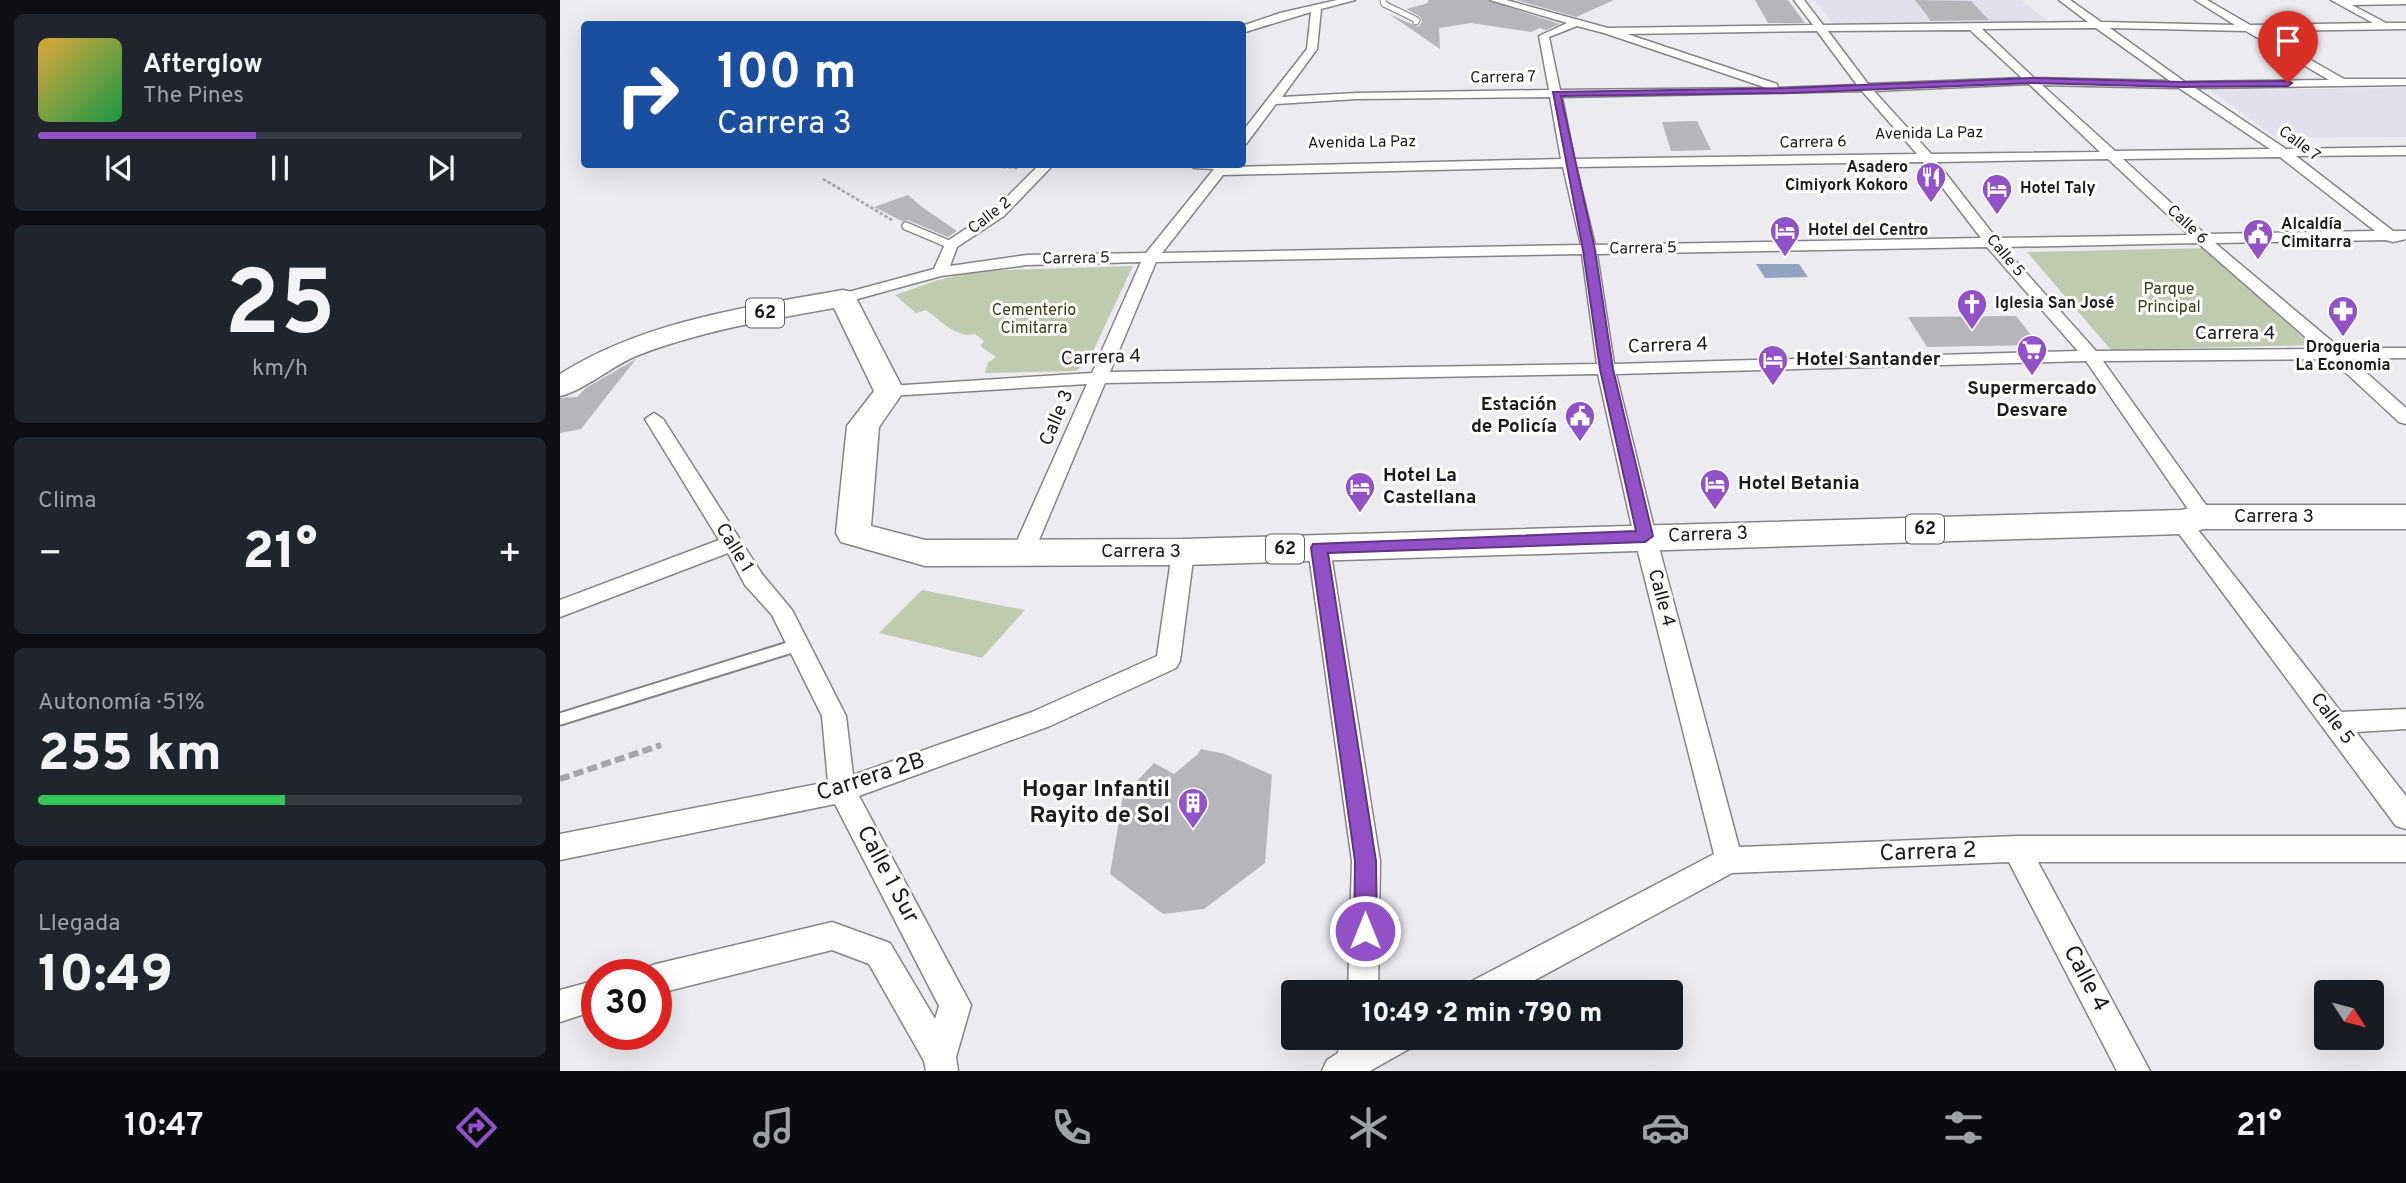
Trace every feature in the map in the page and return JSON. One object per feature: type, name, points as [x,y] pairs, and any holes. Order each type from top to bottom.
[{"type":"main road","name":"62","points":[[560,387],[573,377],[639,346],[688,329],[843,298]]},
{"type":"main road","points":[[843,298],[889,391]]},
{"type":"main road","name":"Carrera 3","points":[[889,391],[863,426],[853,533],[925,553],[1182,552],[2193,519],[2406,517]]},
{"type":"street","points":[[1246,29],[1283,15],[1350,0]]},
{"type":"street","points":[[1495,0],[1608,31],[1788,91]]},
{"type":"street","points":[[1542,0],[1543,13]]},
{"type":"street","name":"Calle 5","points":[[1799,0],[1865,88],[1924,155],[1991,242],[2091,356],[2193,519],[2335,723],[2406,817]]},
{"type":"street","name":"Calle 7","points":[[2064,0],[2182,85],[2279,150],[2406,247]]},
{"type":"street","points":[[2200,0],[2341,82]]},
{"type":"street","points":[[2337,1],[2404,2]]},
{"type":"street","points":[[2337,1],[2406,36]]},
{"type":"street","points":[[1246,136],[1312,49],[1316,7]]},
{"type":"street","name":"Calle 4","points":[[1575,23],[1544,36],[1589,250],[1606,369],[1645,536],[1730,860]]},
{"type":"street","points":[[1608,31],[2099,25],[2247,28],[2406,26]]},
{"type":"street","name":"Calle 6","points":[[1972,26],[2203,240],[2406,418]]},
{"type":"street","name":"Carrera 7","points":[[1272,101],[1357,96],[1788,91],[2031,81],[2182,85],[2406,82]]},
{"type":"street","points":[[2279,150],[2406,144]]},
{"type":"street","name":"Carrera 6","points":[[1246,167],[2109,152],[2406,151]]},
{"type":"street","name":"Avenida La Paz","points":[[1246,163],[1569,160]]},
{"type":"street","name":"Calle 2","points":[[940,272],[951,245],[999,213],[1045,168]]},
{"type":"street","name":"Calle 3","points":[[1023,552],[1151,257],[1222,168]]},
{"type":"street","name":"Carrera 5","points":[[843,298],[940,272],[1027,260],[2406,235]]},
{"type":"street","name":"Carrera 4","points":[[889,391],[1097,378],[1606,369],[2091,356],[2406,353]]},
{"type":"street","name":"Calle 1","points":[[654,419],[753,579],[781,610],[813,677]]},
{"type":"street","points":[[560,609],[732,543]]},
{"type":"street","points":[[1319,548],[1366,861],[1363,980]]},
{"type":"street","name":"Carrera 2B","points":[[560,847],[842,791],[1041,719],[1168,660],[1182,552]]},
{"type":"street","name":"Calle 1 Sur","points":[[813,677],[834,716],[842,791],[955,1005],[941,1064]]},
{"type":"street","points":[[2335,723],[2406,719]]},
{"type":"street","name":"Calle 4","points":[[2017,849],[2134,1071]]},
{"type":"street","name":"Carrera 2","points":[[1505,980],[1730,860],[2017,849],[2406,849]]},
{"type":"street","points":[[672,975],[832,936],[879,953],[941,1064]]},
{"type":"street","points":[[560,1006],[581,1000]]},
{"type":"street","points":[[1349,1057],[1367,1050]]},
{"type":"lane","points":[[1383,0],[1384,4],[1417,20],[1416,22]]},
{"type":"lane","points":[[906,226],[951,245]]},
{"type":"lane","points":[[560,719],[797,645]]},
{"type":"path","points":[[822,180],[877,213],[906,226]]},
{"type":"path","points":[[560,779],[661,745]]},
{"type":"shaded area","points":[[1814,0],[2021,0],[2050,22],[1834,24]]},
{"type":"shaded area","points":[[2406,88],[2406,137],[2276,138],[2210,90]]},
{"type":"green space","name":"Parque Principal","points":[[2205,248],[2311,345],[2111,350],[2027,252]]},
{"type":"green space","name":"Cementerio Cimitarra","points":[[1133,266],[1087,364],[1075,371],[985,373],[988,363],[996,357],[980,346],[984,341],[975,334],[955,331],[926,310],[916,313],[895,295],[938,280],[979,271]]},
{"type":"green space","points":[[922,590],[1025,610],[982,658],[879,633]]},
{"type":"water","points":[[1756,264],[1799,264],[1808,277],[1765,278]]},
{"type":"building","points":[[1428,0],[1487,0],[1560,24],[1531,32],[1471,23],[1439,28],[1440,49],[1389,14],[1418,27],[1422,22],[1421,17],[1406,9],[1428,3]]},
{"type":"building","points":[[1516,0],[1614,0],[1576,17]]},
{"type":"building","points":[[1755,0],[1788,0],[1805,23],[1768,23]]},
{"type":"building","points":[[1915,0],[1971,1],[1989,20],[1931,21]]},
{"type":"building","points":[[1697,121],[1711,150],[1671,151],[1662,122]]},
{"type":"building","points":[[908,195],[957,231],[948,237],[908,220],[902,221],[874,207]]},
{"type":"building","name":"Iglesia San José","points":[[2016,316],[2039,345],[1927,347],[1908,317]]},
{"type":"building","points":[[636,359],[581,429],[560,433],[560,398],[577,397],[586,388]]},
{"type":"building","name":"Hogar Infantil Rayito de Sol","points":[[1201,749],[1225,754],[1272,775],[1265,863],[1204,909],[1163,914],[1110,874],[1123,796],[1154,763],[1174,774]]},
{"type":"place","name":"Asadero Cimiyork Kokoro","points":[[1931,204]]},
{"type":"place","name":"Hotel Taly","points":[[1997,216]]},
{"type":"place","name":"Hotel del Centro","points":[[1785,258]]},
{"type":"place","name":"Alcaldía Cimitarra","points":[[2258,261]]},
{"type":"place","name":"Iglesia San José","points":[[1972,331]]},
{"type":"place","name":"Drogueria La Economia","points":[[2343,338]]},
{"type":"place","name":"Supermercado Desvare","points":[[2032,377]]},
{"type":"place","name":"Hotel Santander","points":[[1773,387]]},
{"type":"place","name":"Estación de Policía","points":[[1580,443]]},
{"type":"place","name":"Hotel Betania","points":[[1715,511]]},
{"type":"place","name":"Hotel La Castellana","points":[[1360,514]]},
{"type":"place","name":"Hogar Infantil Rayito de Sol","points":[[1193,830]]},
{"type":"route","points":[[1365,931],[1366,861],[1319,548],[1645,536],[1606,369],[1589,250],[1567,156],[1556,93],[1788,91],[2031,81],[2182,85],[2288,83]]}]
